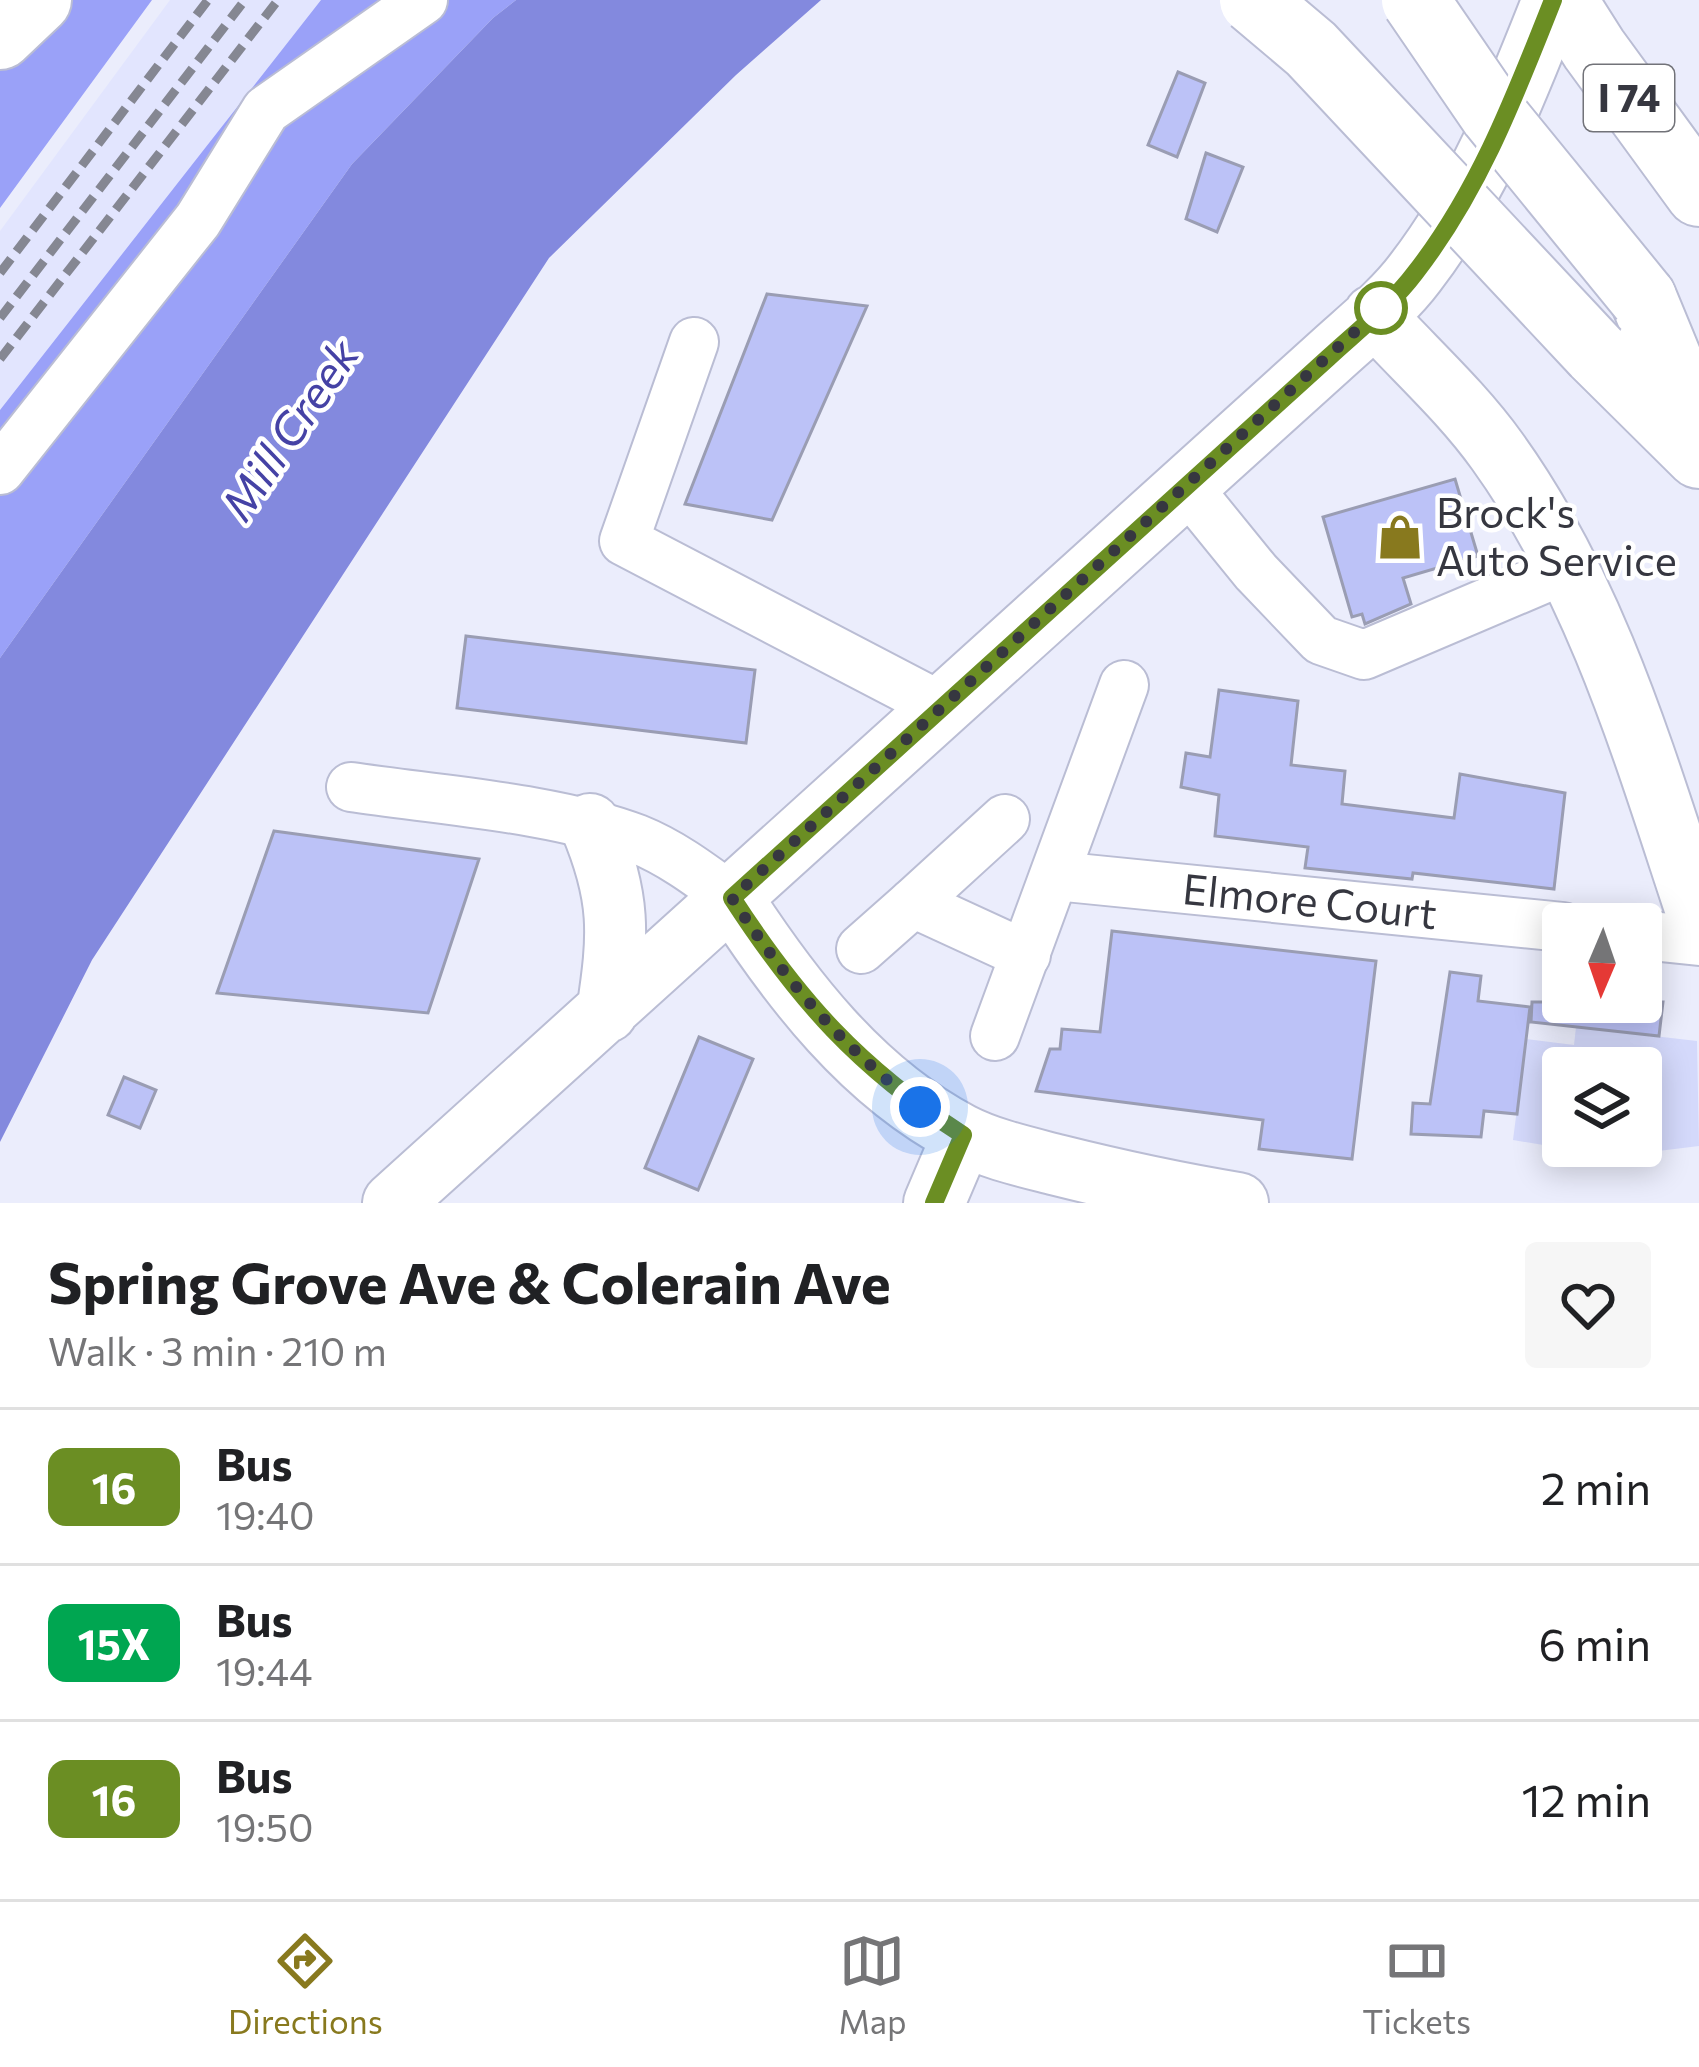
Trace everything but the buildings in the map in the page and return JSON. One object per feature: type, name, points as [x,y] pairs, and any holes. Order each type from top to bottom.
[{"type":"highway","points":[[0,36],[38,0]]},
{"type":"highway","points":[[1253,0],[1311,49],[1596,353],[1699,455]]},
{"type":"highway","name":"I 74","points":[[1415,0],[1492,114],[1643,298],[1699,354]]},
{"type":"highway","name":"I 74","points":[[1563,0],[1699,193]]},
{"type":"highway","points":[[1643,298],[1690,412],[1699,423]]},
{"type":"main road","points":[[393,1203],[1414,275],[1501,133],[1553,0]]},
{"type":"main road","points":[[1374,315],[1498,453],[1567,569],[1617,673],[1699,920]]},
{"type":"main road","points":[[590,824],[609,869],[616,906],[607,1012]]},
{"type":"main road","points":[[732,898],[818,1017],[866,1065],[963,1135],[1092,1174],[1238,1203]]},
{"type":"main road","points":[[934,1203],[963,1135]]},
{"type":"street","points":[[0,470],[198,220],[266,110],[424,0]]},
{"type":"street","points":[[694,342],[624,541],[940,706]]},
{"type":"street","points":[[1186,486],[1256,572],[1321,640],[1364,655],[1567,569]]},
{"type":"street","points":[[995,1036],[1124,685]]},
{"type":"street","points":[[351,787],[590,824],[640,840],[732,898]]},
{"type":"street","points":[[862,949],[1005,819]]},
{"type":"street","name":"Elmore Court","points":[[1055,876],[1542,925]]},
{"type":"street","points":[[914,903],[1026,955]]},
{"type":"street","points":[[1662,937],[1699,941]]},
{"type":"shaded area","points":[[0,0],[152,0],[0,208]]},
{"type":"shaded area","points":[[170,0],[321,0],[0,410],[0,231]]},
{"type":"shaded area","points":[[321,0],[516,0],[352,164],[0,658],[0,410]]},
{"type":"shaded area","points":[[1576,1027],[1697,1041],[1699,1146],[1662,1151],[1662,1047],[1542,1047],[1542,1145],[1513,1140],[1526,1039],[1574,1045]]},
{"type":"water","name":"Mill Creek","points":[[516,0],[821,0],[736,75],[549,258],[92,960],[0,1142],[0,658],[352,164]]},
{"type":"railway","points":[[0,273],[208,0]]},
{"type":"railway","points":[[0,318],[245,0]]},
{"type":"railway","points":[[0,359],[278,0]]},
{"type":"bus line","name":"16","points":[[934,1203],[963,1135],[866,1065],[818,1017],[732,898],[1414,275],[1501,133],[1553,0]]},
{"type":"place","name":"Brock's Auto Service","points":[[1400,537]]},
{"type":"route","points":[[920,1107],[866,1065],[818,1017],[732,898],[1381,308]]}]
